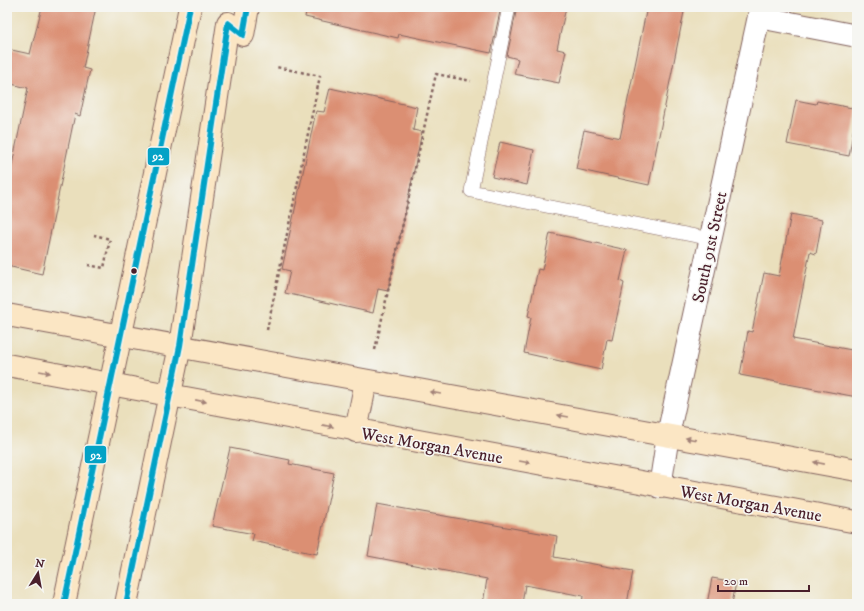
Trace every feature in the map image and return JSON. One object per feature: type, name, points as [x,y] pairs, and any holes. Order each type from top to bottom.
[{"type":"street","points":[[64,604],[190,7]]},
{"type":"street","points":[[126,604],[180,346],[228,23],[243,35],[248,7]]},
{"type":"street","points":[[760,12],[857,36]]},
{"type":"street","name":"South 91st Street","points":[[660,487],[668,435],[760,12]]},
{"type":"street","points":[[7,315],[121,334],[366,381],[857,470]]},
{"type":"street","name":"West Morgan Avenue","points":[[7,365],[111,383],[356,431],[857,522]]},
{"type":"street","points":[[356,431],[366,381]]},
{"type":"lane","points":[[509,7],[471,191],[711,239]]},
{"type":"path","points":[[267,330],[320,76],[276,67]]},
{"type":"path","points":[[375,350],[436,74],[493,86]]},
{"type":"path","points":[[88,265],[104,268],[110,239],[94,236]]},
{"type":"building","points":[[42,7],[96,7],[83,68],[90,70],[80,116],[75,114],[42,274],[7,266],[7,189],[28,88],[7,83],[7,49],[30,54]]},
{"type":"building","points":[[307,7],[501,7],[491,53],[399,34],[398,38],[305,17]]},
{"type":"building","points":[[517,7],[566,7],[557,49],[566,51],[559,83],[514,74],[518,59],[507,56]]},
{"type":"building","points":[[647,7],[685,7],[649,185],[576,169],[584,130],[620,138]]},
{"type":"building","points":[[330,88],[417,107],[413,130],[422,132],[388,291],[378,289],[373,313],[285,293],[290,271],[282,269],[316,111],[324,112]]},
{"type":"building","points":[[796,100],[816,104],[817,101],[857,109],[849,156],[787,144]]},
{"type":"building","points":[[500,142],[534,150],[527,185],[492,177]]},
{"type":"building","points":[[791,214],[822,220],[816,254],[810,252],[793,339],[857,351],[857,397],[740,375],[748,331],[752,332],[764,273],[779,276]]},
{"type":"building","points":[[550,233],[627,250],[620,281],[624,283],[612,340],[607,339],[601,370],[524,353],[531,317],[528,316],[538,269],[542,270]]},
{"type":"building","points":[[230,448],[290,460],[289,464],[334,473],[317,554],[252,541],[254,534],[212,526]]},
{"type":"building","points":[[377,504],[557,536],[554,557],[633,571],[627,604],[582,604],[583,596],[525,585],[522,604],[483,604],[487,579],[368,556]]},
{"type":"building","points":[[712,578],[736,582],[732,604],[707,604]]},
{"type":"transit line","name":"92","points":[[64,604],[190,7]]},
{"type":"transit line","name":"92","points":[[126,604],[180,346],[228,23],[243,35],[248,7]]}]
